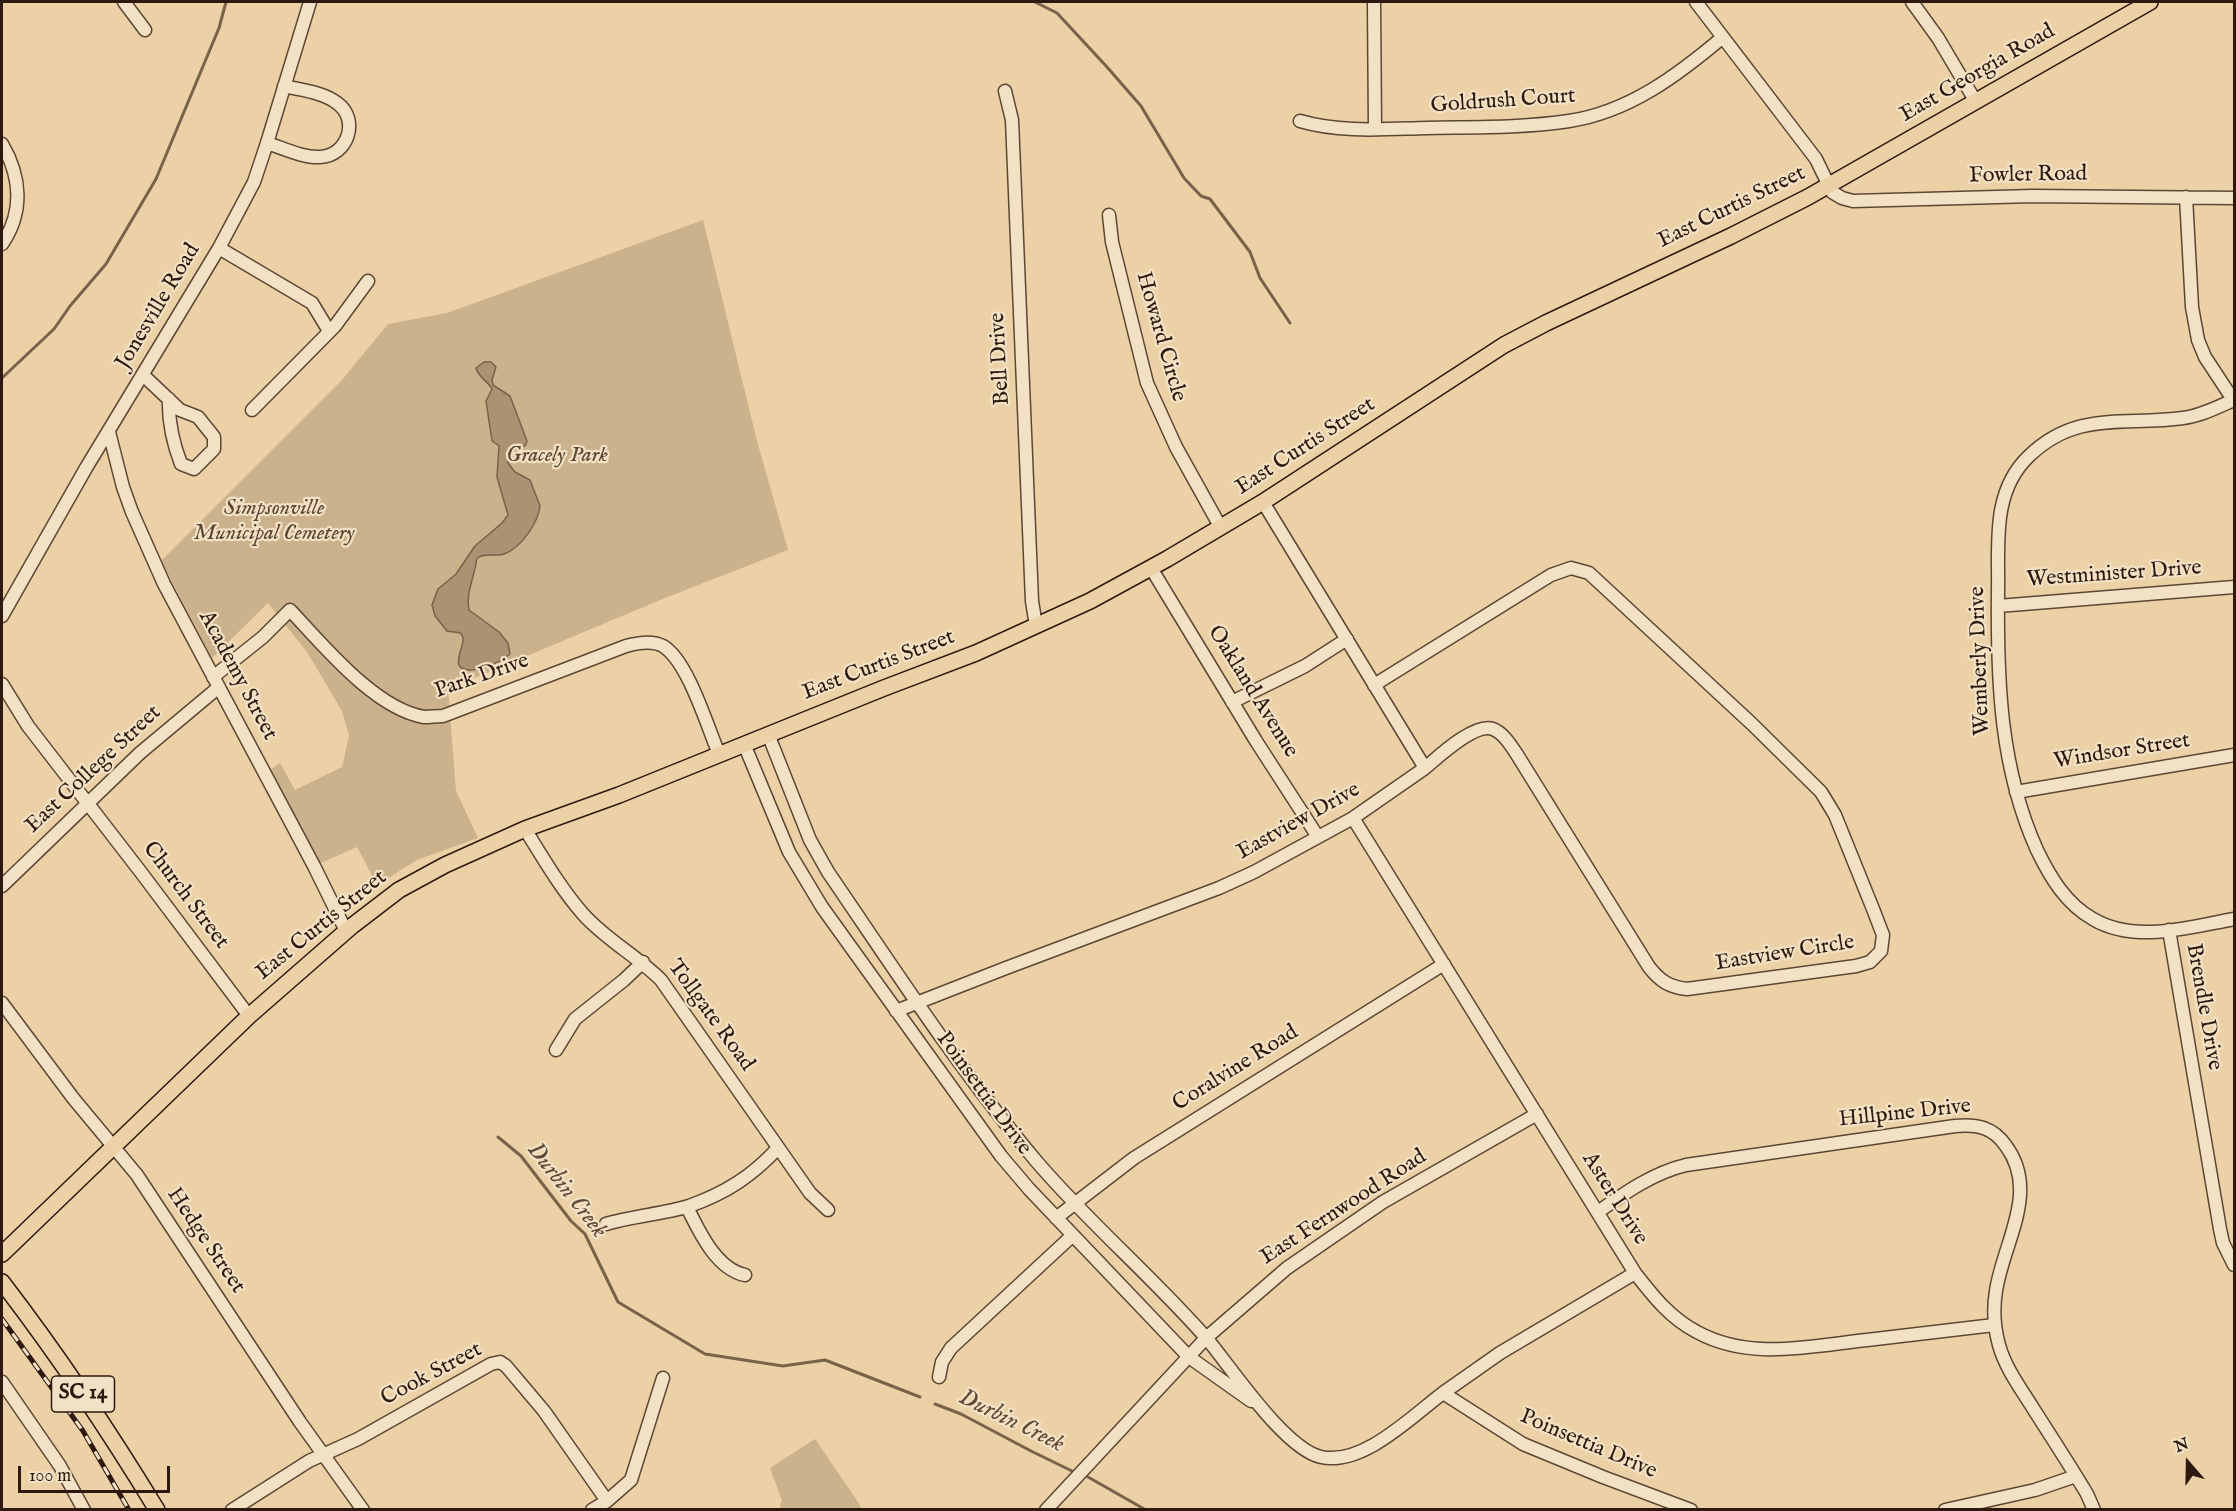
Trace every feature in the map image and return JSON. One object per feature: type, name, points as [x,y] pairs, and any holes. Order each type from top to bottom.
[{"type":"main road","name":"East Georgia Road","points":[[1828,185],[2150,2]]},
{"type":"main road","name":"East Curtis Street","points":[[2,1254],[249,1016],[346,931],[386,899],[424,875],[525,830],[976,653],[1090,601],[1221,528],[1504,345],[1546,322],[1731,236],[1828,185]]},
{"type":"main road","name":"SC 14","points":[[2,1282],[80,1390],[158,1509]]},
{"type":"street","points":[[124,2],[145,30]]},
{"type":"street","name":"Jonesville Road","points":[[2,616],[6,592],[109,432],[219,248],[254,182],[310,2]]},
{"type":"street","points":[[1374,2],[1375,129]]},
{"type":"street","points":[[1695,2],[1816,159],[1828,185]]},
{"type":"street","points":[[1912,2],[1938,38],[1976,102]]},
{"type":"street","name":"Goldrush Court","points":[[1300,121],[1329,129],[1375,129],[1531,125],[1587,117],[1623,105],[1656,88],[1686,69],[1723,37]]},
{"type":"street","points":[[267,143],[313,157],[322,157],[342,148],[348,135],[350,126],[339,104],[320,95],[284,86]]},
{"type":"street","name":"Bell Drive","points":[[1005,91],[1012,120],[1032,601],[1036,626]]},
{"type":"street","points":[[2,144],[13,166],[18,196],[13,224],[2,244]]},
{"type":"street","name":"Fowler Road","points":[[1828,185],[1832,192],[1853,201],[2033,196],[2235,198]]},
{"type":"street","points":[[2186,197],[2192,307],[2198,340],[2205,357],[2234,401]]},
{"type":"street","name":"Howard Circle","points":[[1108,215],[1112,242],[1147,383],[1176,447],[1221,528]]},
{"type":"street","points":[[219,248],[312,303],[329,331]]},
{"type":"street","points":[[252,410],[335,326],[368,281]]},
{"type":"street","points":[[143,375],[169,399],[180,410],[198,417],[214,437],[214,449],[194,469],[181,464],[174,445],[168,417],[169,399]]},
{"type":"street","name":"Wemberly Drive","points":[[2234,401],[2182,418],[2112,421],[2081,425],[2055,436],[2028,457],[2012,477],[2001,505],[1998,606],[2001,718],[2008,759],[2016,792],[2043,862],[2056,885],[2074,905],[2092,919],[2113,928],[2144,932],[2235,919]]},
{"type":"street","name":"Academy Street","points":[[109,432],[123,487],[146,546],[346,931]]},
{"type":"street","points":[[1263,502],[1425,768]]},
{"type":"street","name":"Oakland Avenue","points":[[1151,568],[1232,702],[1318,837]]},
{"type":"street","name":"Eastview Circle","points":[[1374,685],[1551,575],[1571,568],[1589,573],[1752,724],[1821,792],[1835,815],[1874,909],[1883,935],[1881,951],[1870,962],[1856,966],[1687,989],[1671,987],[1660,980],[1649,967],[1502,734],[1490,728],[1480,729],[1452,745],[1425,768]]},
{"type":"street","name":"Westminister Drive","points":[[1998,606],[2235,587]]},
{"type":"street","name":"Park Drive","points":[[216,682],[290,610],[380,698],[396,707],[424,717],[443,716],[626,646],[643,642],[661,645],[674,655],[691,685],[720,754]]},
{"type":"street","points":[[1232,702],[1305,666],[1347,639]]},
{"type":"street","name":"East College Street","points":[[2,886],[216,682]]},
{"type":"street","points":[[2,684],[28,726],[87,803]]},
{"type":"street","name":"Poinsettia Drive","points":[[768,734],[814,848],[828,872],[918,1003],[1000,1116],[1036,1161],[1074,1202],[1206,1338],[1264,1410],[1307,1451],[1318,1456],[1338,1458],[1359,1453],[1370,1448],[1443,1393],[1523,1444],[1603,1477],[1691,1509]]},
{"type":"street","name":"Poinsettia Drive","points":[[744,744],[797,867],[822,907],[1001,1156],[1056,1218],[1189,1357],[1264,1410]]},
{"type":"street","name":"Windsor Street","points":[[2016,792],[2235,755]]},
{"type":"street","name":"Eastview Drive","points":[[896,1011],[1219,888],[1254,872],[1353,818],[1425,768]]},
{"type":"street","name":"Church Street","points":[[87,803],[249,1016]]},
{"type":"street","name":"Aster Drive","points":[[1353,818],[1635,1273],[1660,1305],[1685,1325],[1713,1340],[1743,1348],[1768,1350],[1994,1325]]},
{"type":"street","name":"Tollgate Road","points":[[525,830],[583,914],[643,962],[661,980],[778,1148],[810,1192],[828,1210]]},
{"type":"street","name":"Brendle Drive","points":[[2169,930],[2220,1229],[2226,1249],[2235,1265]]},
{"type":"street","points":[[556,1050],[575,1019],[643,962]]},
{"type":"street","name":"Coralvine Road","points":[[1056,1218],[1134,1158],[1444,964]]},
{"type":"street","name":"Hedge Street","points":[[2,1003],[73,1098],[137,1175],[324,1455],[363,1509]]},
{"type":"street","name":"East Fernwood Road","points":[[1046,1509],[1206,1338],[1258,1292],[1305,1255],[1383,1202],[1537,1114]]},
{"type":"street","name":"Hillpine Drive","points":[[1598,1212],[1644,1181],[1665,1171],[1686,1165],[1955,1126],[1976,1125],[1986,1128],[2003,1141],[2016,1164],[2019,1177],[2018,1216],[1996,1289],[1994,1325],[1999,1346],[2009,1369],[2094,1509]]},
{"type":"street","points":[[606,1224],[630,1217],[687,1207],[726,1190],[759,1168],[778,1148]]},
{"type":"street","points":[[687,1207],[723,1263],[735,1272],[745,1275]]},
{"type":"street","points":[[939,1377],[942,1362],[951,1348],[1073,1235]]},
{"type":"street","points":[[1443,1393],[1500,1353],[1635,1273]]},
{"type":"street","name":"Cook Street","points":[[324,1455],[491,1364],[500,1362],[507,1366],[544,1412],[607,1501]]},
{"type":"street","points":[[592,1509],[607,1501],[631,1480],[663,1378]]},
{"type":"street","points":[[2,1382],[60,1466],[84,1509]]},
{"type":"street","points":[[232,1509],[309,1461],[324,1455]]},
{"type":"street","points":[[1945,1509],[2035,1490],[2076,1476]]},
{"type":"green space","name":"Gracely Park","points":[[703,220],[757,441],[788,550],[665,598],[448,689],[456,791],[478,838],[417,860],[377,885],[357,847],[314,866],[271,769],[280,763],[295,790],[342,767],[349,736],[342,711],[307,652],[268,603],[212,658],[161,561],[342,380],[388,324],[447,313]]},
{"type":"green space","points":[[815,1439],[862,1509],[782,1509],[780,1505],[782,1501],[770,1468]]},
{"type":"shaded area","points":[[484,362],[491,362],[496,367],[492,380],[493,385],[510,396],[527,441],[525,446],[512,447],[509,450],[508,463],[515,472],[530,480],[540,506],[532,527],[517,546],[504,554],[482,556],[477,559],[469,594],[469,610],[499,632],[508,643],[510,654],[492,664],[469,670],[463,669],[458,661],[463,643],[462,636],[459,633],[447,631],[435,616],[432,605],[438,589],[456,574],[475,546],[508,515],[497,477],[499,446],[492,441],[486,401],[492,389],[476,368]]},
{"type":"waterway","points":[[2,378],[54,329],[70,306],[106,264],[156,179],[219,28],[226,2]]},
{"type":"waterway","points":[[1035,2],[1057,13],[1141,106],[1184,178],[1201,196],[1210,199],[1250,252],[1260,278],[1290,323]]},
{"type":"waterway","name":"Durbin Creek","points":[[498,1137],[521,1156],[571,1221],[585,1234],[618,1302],[705,1354],[783,1366],[825,1360],[920,1397]]},
{"type":"waterway","name":"Durbin Creek","points":[[935,1404],[961,1414],[1072,1471]]},
{"type":"waterway","name":"Durbin Creek","points":[[1088,1477],[1146,1510]]},
{"type":"railway","points":[[2,1319],[83,1431],[129,1510]]},
{"type":"park label","name":"Simpsonville Municipal Cemetery","points":[[274,522]]}]
